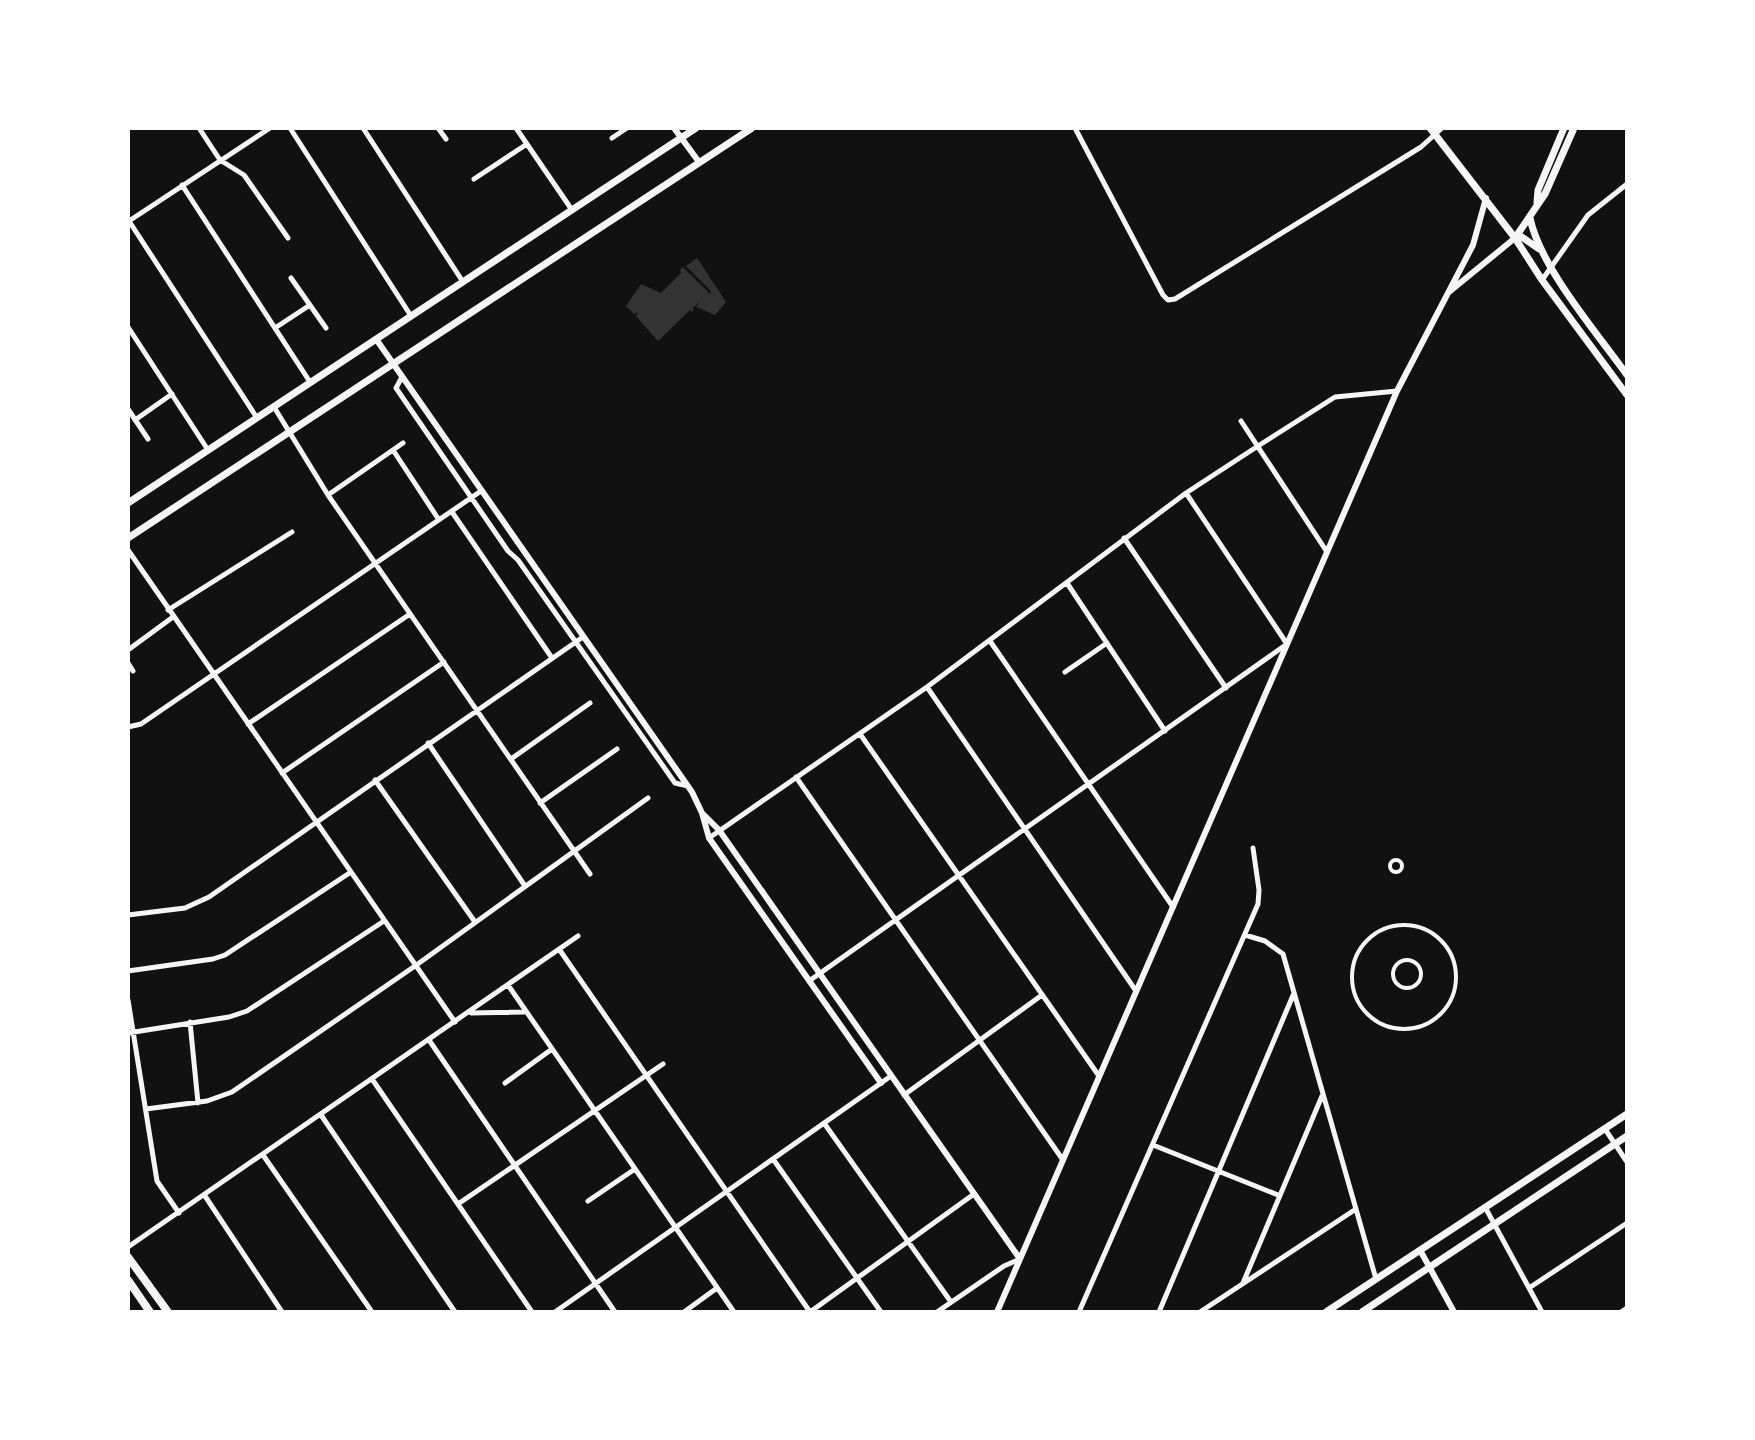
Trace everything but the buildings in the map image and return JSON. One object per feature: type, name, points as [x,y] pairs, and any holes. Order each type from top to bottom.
[{"type":"main road","points":[[128,503],[696,128]]},
{"type":"main road","points":[[128,538],[752,128]]},
{"type":"main road","points":[[1537,203],[1538,190],[1564,128]]},
{"type":"main road","points":[[1517,237],[1545,194],[1574,128]]},
{"type":"main road","points":[[1432,131],[1517,237],[1542,280],[1627,395]]},
{"type":"main road","points":[[1530,218],[1533,233],[1550,267],[1627,375]]},
{"type":"main road","points":[[1517,237],[1543,253]]},
{"type":"main road","points":[[1326,1312],[1627,1114]]},
{"type":"main road","points":[[1362,1312],[1627,1136]]},
{"type":"main road","points":[[128,1257],[168,1312]]},
{"type":"main road","points":[[128,1280],[150,1312]]},
{"type":"street","points":[[199,128],[220,160],[244,175],[288,238]]},
{"type":"street","points":[[257,418],[128,221],[270,128]]},
{"type":"street","points":[[290,128],[411,316]]},
{"type":"street","points":[[363,128],[463,282]]},
{"type":"street","points":[[438,128],[446,139]]},
{"type":"street","points":[[516,128],[572,210]]},
{"type":"street","points":[[612,138],[627,128]]},
{"type":"street","points":[[674,128],[699,162]]},
{"type":"street","points":[[1075,128],[1168,300],[1175,299],[1421,147],[1432,131],[1442,128]]},
{"type":"street","points":[[474,179],[527,144]]},
{"type":"street","points":[[1542,280],[1588,215],[1627,184]]},
{"type":"street","points":[[182,185],[310,383]]},
{"type":"street","points":[[997,1312],[1397,391],[1473,245],[1486,198]]},
{"type":"street","points":[[1446,294],[1517,237]]},
{"type":"street","points":[[291,278],[326,328]]},
{"type":"street","points":[[275,328],[310,305]]},
{"type":"street","points":[[128,327],[208,450]]},
{"type":"street","points":[[376,339],[688,786],[702,813],[709,838],[881,1083]]},
{"type":"street","points":[[402,377],[396,388],[472,498],[675,783],[688,786]]},
{"type":"street","points":[[709,838],[927,687],[1124,538],[1258,446],[1335,397],[1397,391]]},
{"type":"street","points":[[135,420],[172,394]]},
{"type":"street","points":[[274,407],[328,495],[590,874]]},
{"type":"street","points":[[128,409],[148,439]]},
{"type":"street","points":[[1241,421],[1327,552]]},
{"type":"street","points":[[328,495],[403,443]]},
{"type":"street","points":[[393,450],[439,520]]},
{"type":"street","points":[[128,727],[141,724],[481,491]]},
{"type":"street","points":[[1186,493],[1287,644]]},
{"type":"street","points":[[452,512],[552,658]]},
{"type":"street","points":[[168,610],[292,532]]},
{"type":"street","points":[[1124,538],[1226,688]]},
{"type":"street","points":[[128,550],[455,1022]]},
{"type":"street","points":[[1067,583],[1165,731]]},
{"type":"street","points":[[248,724],[410,614]]},
{"type":"street","points":[[128,650],[173,617]]},
{"type":"street","points":[[128,915],[185,908],[200,902],[583,637]]},
{"type":"street","points":[[990,641],[1173,907]]},
{"type":"street","points":[[1065,672],[1107,642]]},
{"type":"street","points":[[809,981],[1287,644]]},
{"type":"street","points":[[282,773],[444,662]]},
{"type":"street","points":[[128,663],[133,671]]},
{"type":"street","points":[[927,687],[1136,991]]},
{"type":"street","points":[[511,759],[590,703]]},
{"type":"street","points":[[860,734],[1099,1076]]},
{"type":"street","points":[[428,743],[525,886]]},
{"type":"street","points":[[540,803],[617,749]]},
{"type":"street","points":[[796,777],[1063,1160]]},
{"type":"street","points":[[375,780],[475,922]]},
{"type":"street","points":[[146,1109],[198,1103],[232,1092],[415,966],[648,798]]},
{"type":"street","points":[[702,813],[719,830],[1020,1259]]},
{"type":"street","points":[[1079,1312],[1258,904],[1253,848]]},
{"type":"street","points":[[128,971],[225,955],[351,872]]},
{"type":"street","points":[[131,1033],[229,1017],[254,1008],[384,921]]},
{"type":"street","points":[[1404,924],[1419,926],[1433,933],[1449,950],[1455,965],[1455,986],[1449,1004],[1429,1023],[1408,1029],[1389,1028],[1375,1021],[1360,1006],[1352,985],[1353,962],[1367,939],[1383,928],[1404,924]]},
{"type":"street","points":[[1245,935],[1265,941],[1283,954],[1376,1279]]},
{"type":"street","points":[[128,1247],[578,936]]},
{"type":"street","points":[[559,949],[810,1312],[974,1194]]},
{"type":"street","points":[[1407,959],[1415,962],[1422,973],[1419,982],[1408,989],[1399,986],[1393,973],[1397,964],[1407,959]]},
{"type":"street","points":[[508,985],[734,1312]]},
{"type":"street","points":[[1159,1312],[1295,992]]},
{"type":"street","points":[[904,1095],[1042,995]]},
{"type":"street","points":[[128,1000],[157,1181],[179,1213]]},
{"type":"street","points":[[468,1013],[526,1012]]},
{"type":"street","points":[[190,1022],[198,1103]]},
{"type":"street","points":[[429,1040],[615,1312]]},
{"type":"street","points":[[505,1083],[552,1049]]},
{"type":"street","points":[[458,1204],[663,1064]]},
{"type":"street","points":[[555,1312],[891,1076]]},
{"type":"street","points":[[372,1079],[532,1312]]},
{"type":"street","points":[[1243,1283],[1323,1094]]},
{"type":"street","points":[[321,1115],[455,1312]]},
{"type":"street","points":[[824,1123],[951,1302]]},
{"type":"street","points":[[1604,1128],[1627,1162]]},
{"type":"street","points":[[1153,1145],[1278,1196]]},
{"type":"street","points":[[263,1155],[372,1312]]},
{"type":"street","points":[[773,1159],[881,1312]]},
{"type":"street","points":[[588,1201],[635,1169]]},
{"type":"street","points":[[205,1196],[282,1312]]},
{"type":"street","points":[[1485,1207],[1542,1312]]},
{"type":"street","points":[[1200,1312],[1356,1209]]},
{"type":"street","points":[[1529,1288],[1627,1223]]},
{"type":"street","points":[[1420,1250],[1454,1312]]},
{"type":"street","points":[[937,1312],[1004,1266],[1020,1259]]},
{"type":"street","points":[[684,1312],[717,1288]]},
{"type":"street","points":[[1621,1312],[1627,1308]]},
{"type":"shaded area","points":[[697,258],[726,302],[715,315],[696,307],[700,301],[693,308],[693,312],[690,310],[658,341],[636,316],[638,312],[634,314],[626,306],[641,284],[661,293],[683,267],[710,294],[711,291],[686,266]]}]
